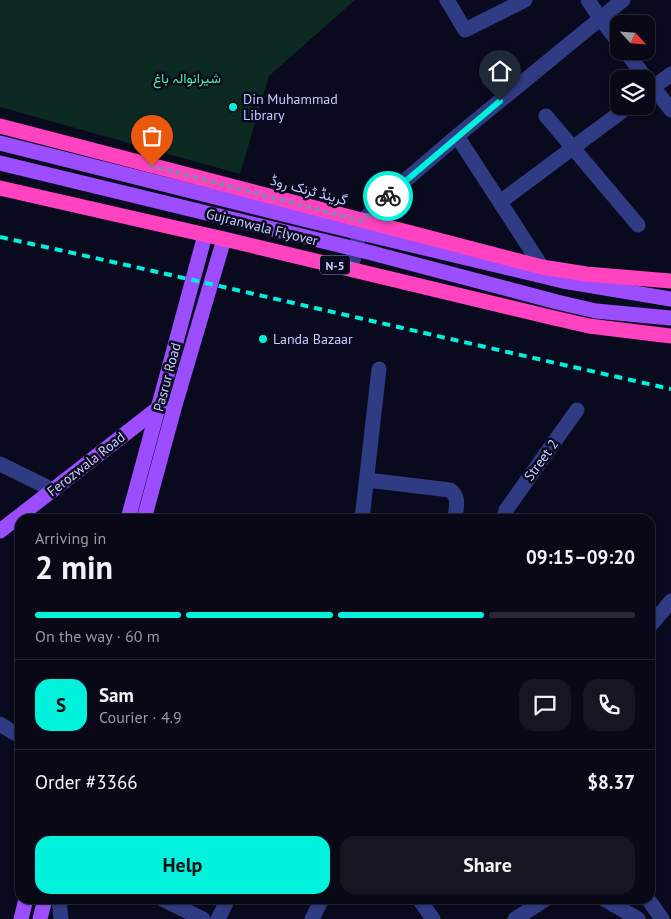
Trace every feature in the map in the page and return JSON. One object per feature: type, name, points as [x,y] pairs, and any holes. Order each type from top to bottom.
[{"type":"highway","name":"گرینڈ ٹرنک روڈ","points":[[0,126],[542,267],[586,274],[671,280]]},
{"type":"highway","name":"N-5","points":[[0,188],[224,238],[589,326],[671,336]]},
{"type":"main road","name":"Gujranwala Flyover","points":[[0,144],[563,281],[671,299]]},
{"type":"main road","name":"Gujranwala Flyover","points":[[0,163],[358,250],[565,304],[596,311],[671,318]]},
{"type":"main road","name":"Pasrur Road","points":[[145,514],[205,235]]},
{"type":"main road","name":"Pasrur Road","points":[[130,514],[224,238]]},
{"type":"main road","name":"Ferozwala Road","points":[[22,514],[167,406]]},
{"type":"main road","name":"Ferozwala Road","points":[[0,531],[15,519]]},
{"type":"main road","points":[[21,919],[25,904]]},
{"type":"main road","points":[[40,919],[44,904]]},
{"type":"street","points":[[447,0],[465,30],[525,0]]},
{"type":"street","points":[[588,0],[610,31]]},
{"type":"street","points":[[350,269],[362,221],[393,191],[457,136],[623,0]]},
{"type":"street","points":[[655,86],[671,74]]},
{"type":"street","points":[[655,95],[671,110]]},
{"type":"street","points":[[500,202],[616,115]]},
{"type":"street","points":[[546,116],[638,226]]},
{"type":"street","points":[[457,136],[542,267]]},
{"type":"street","points":[[363,514],[379,369]]},
{"type":"street","name":"Street 2","points":[[506,514],[577,410]]},
{"type":"street","points":[[0,464],[53,490]]},
{"type":"street","points":[[367,480],[450,490],[457,499],[456,514]]},
{"type":"street","points":[[655,620],[671,601]]},
{"type":"street","points":[[0,724],[14,732]]},
{"type":"street","points":[[60,904],[61,919]]},
{"type":"street","points":[[172,904],[203,919]]},
{"type":"street","points":[[218,919],[226,904]]},
{"type":"street","points":[[312,919],[320,904]]},
{"type":"street","points":[[422,904],[433,919]]},
{"type":"street","points":[[515,919],[538,904]]},
{"type":"street","points":[[612,904],[638,919]]},
{"type":"street","points":[[652,904],[662,919]]},
{"type":"green space","name":"شیرانوالہ باغ","points":[[0,0],[355,0],[269,76],[240,174],[0,107]]},
{"type":"railway","points":[[0,237],[671,389]]},
{"type":"way so far","points":[[152,166],[362,221],[388,196]]},
{"type":"place","name":"Din Muhammad Library","points":[[233,107]]},
{"type":"place","name":"Landa Bazaar","points":[[263,339]]},
{"type":"route","points":[[388,196],[500,101]]}]
